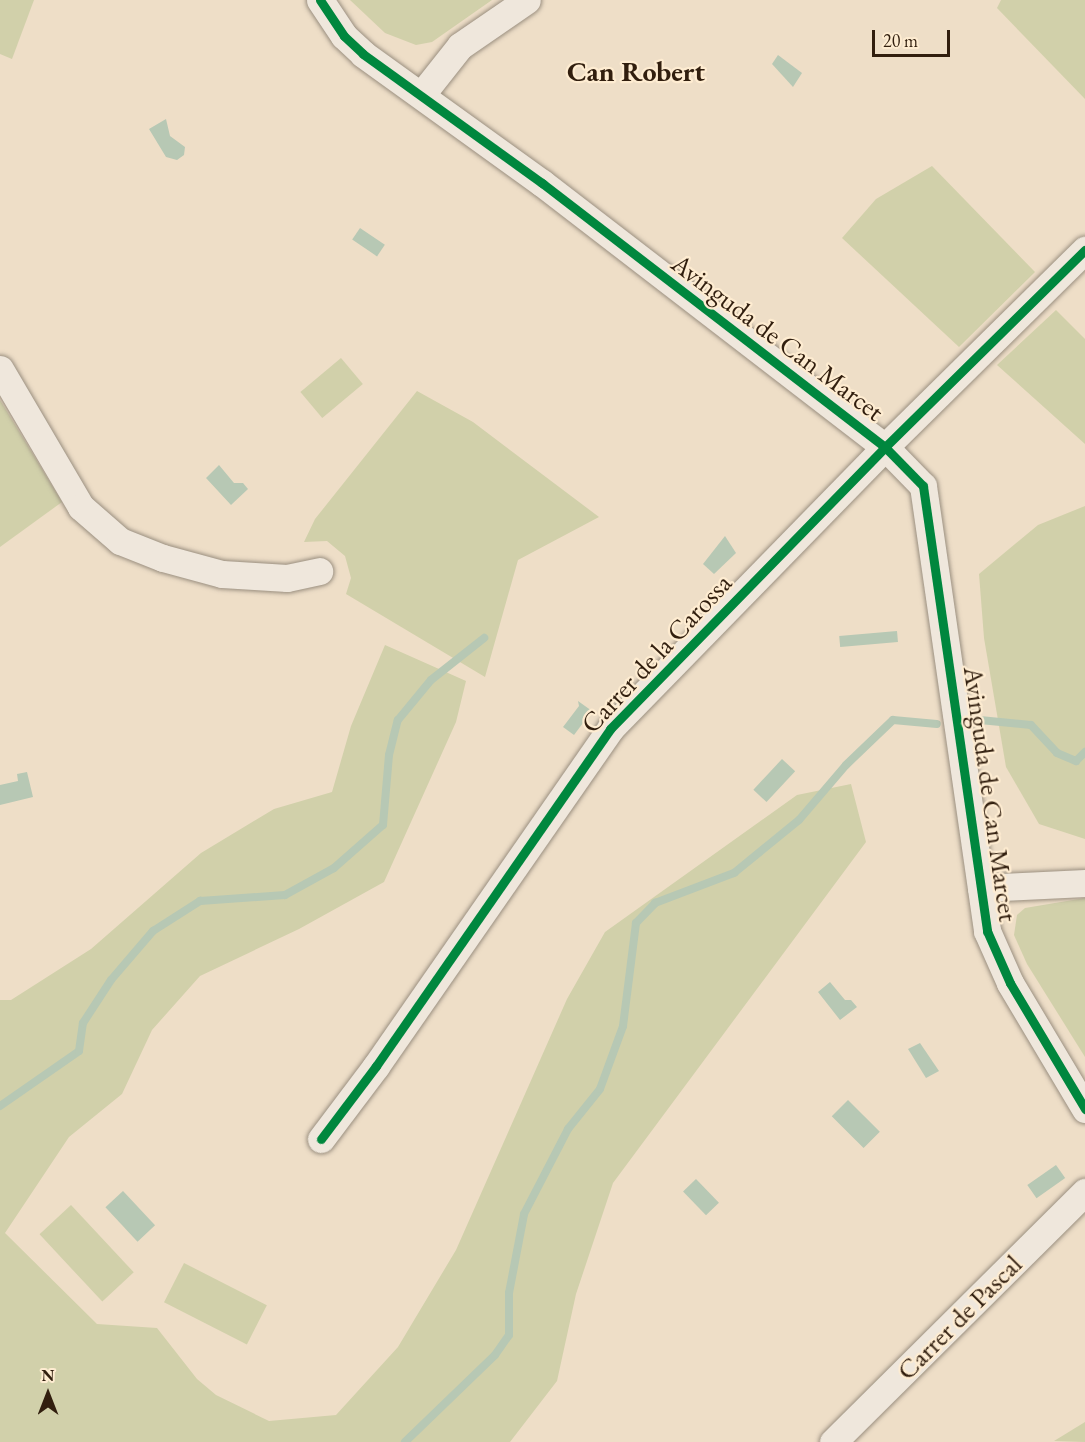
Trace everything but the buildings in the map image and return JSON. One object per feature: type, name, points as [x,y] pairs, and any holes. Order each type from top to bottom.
[{"type":"street","name":"Avinguda de Can Marcet","points":[[320,0],[344,36],[363,54],[422,94],[885,447],[923,486],[987,931],[998,959],[1085,1109]]},
{"type":"street","points":[[422,94],[460,46],[526,0]]},
{"type":"street","name":"Carrer de la Carossa","points":[[321,1139],[376,1066],[610,729],[885,447],[1085,250]]},
{"type":"street","points":[[0,369],[81,507],[120,541],[163,558],[222,574],[287,578],[319,572]]},
{"type":"street","points":[[981,888],[1085,883]]},
{"type":"street","name":"Carrer de Pascal","points":[[833,1442],[1085,1192]]},
{"type":"shaded area","points":[[0,0],[34,0],[12,59],[0,54]]},
{"type":"shaded area","points":[[350,0],[492,0],[432,42],[416,45],[385,33]]},
{"type":"shaded area","points":[[1001,0],[1085,0],[1085,99],[997,8]]},
{"type":"shaded area","points":[[778,55],[802,73],[793,87],[772,64]]},
{"type":"shaded area","points":[[166,119],[170,136],[185,147],[184,155],[177,160],[166,157],[149,129]]},
{"type":"shaded area","points":[[932,166],[1035,272],[959,347],[842,238],[876,199]]},
{"type":"shaded area","points":[[360,228],[385,245],[377,256],[352,240]]},
{"type":"shaded area","points":[[1056,310],[1085,339],[1085,444],[997,365]]},
{"type":"shaded area","points":[[341,358],[363,384],[322,418],[300,392]]},
{"type":"shaded area","points":[[417,391],[473,422],[599,517],[518,560],[485,677],[346,594],[351,578],[345,556],[327,541],[304,542],[315,519]]},
{"type":"shaded area","points":[[0,400],[62,502],[0,547]]},
{"type":"shaded area","points":[[219,465],[234,483],[243,483],[248,489],[231,505],[206,478]]},
{"type":"shaded area","points":[[1085,506],[1085,839],[1039,824],[1006,767],[984,638],[979,574],[1038,525]]},
{"type":"shaded area","points":[[725,536],[736,553],[714,574],[703,564]]},
{"type":"shaded area","points":[[897,631],[898,642],[840,647],[839,636]]},
{"type":"shaded area","points":[[385,645],[466,681],[456,722],[384,882],[299,929],[200,976],[152,1030],[122,1094],[69,1137],[5,1233],[97,1324],[157,1328],[197,1379],[216,1395],[269,1421],[336,1415],[398,1347],[456,1250],[567,999],[605,932],[797,795],[851,784],[866,842],[613,1183],[576,1294],[557,1381],[510,1442],[0,1442],[0,1000],[11,1000],[91,949],[201,853],[274,809],[332,792],[351,726]]},
{"type":"shaded area","points":[[578,701],[592,711],[574,735],[563,727],[579,706]]},
{"type":"shaded area","points":[[782,759],[795,771],[767,802],[753,790]]},
{"type":"shaded area","points":[[27,772],[33,797],[0,805],[0,785],[18,781],[17,774]]},
{"type":"shaded area","points":[[1085,898],[1085,1057],[1027,964],[1014,935],[1017,915],[1025,908]]},
{"type":"shaded area","points":[[830,982],[845,1000],[851,1000],[857,1007],[840,1020],[818,992]]},
{"type":"shaded area","points":[[920,1043],[939,1071],[926,1078],[908,1049]]},
{"type":"shaded area","points":[[848,1100],[880,1132],[864,1148],[832,1116]]},
{"type":"shaded area","points":[[1056,1165],[1065,1178],[1037,1198],[1027,1185]]},
{"type":"shaded area","points":[[696,1179],[719,1203],[706,1215],[683,1192]]},
{"type":"shaded area","points":[[123,1191],[155,1225],[138,1242],[105,1207]]},
{"type":"shaded area","points":[[71,1205],[134,1272],[102,1302],[40,1234]]},
{"type":"shaded area","points":[[184,1263],[267,1305],[247,1344],[164,1302]]},
{"type":"shaded area","points":[[1085,1422],[1085,1442],[1054,1441]]},
{"type":"waterway","points":[[0,1106],[79,1051],[83,1023],[111,980],[153,931],[200,901],[285,895],[334,868],[383,825],[389,755],[398,720],[431,680],[484,638]]},
{"type":"waterway","points":[[405,1442],[495,1355],[509,1335],[509,1293],[524,1214],[568,1129],[600,1089],[623,1026],[636,923],[655,903],[734,873],[799,820],[846,765],[893,720],[937,724]]},
{"type":"waterway","points":[[980,720],[1031,725],[1057,753],[1076,761],[1085,752]]},
{"type":"cycle path","points":[[320,0],[344,36],[363,54],[542,183],[885,447],[923,486],[987,931],[1010,983],[1085,1109]]},
{"type":"cycle path","points":[[321,1139],[376,1066],[610,729],[885,447],[1085,250]]},
{"type":"district","name":"Can Robert","points":[[636,71]]}]
